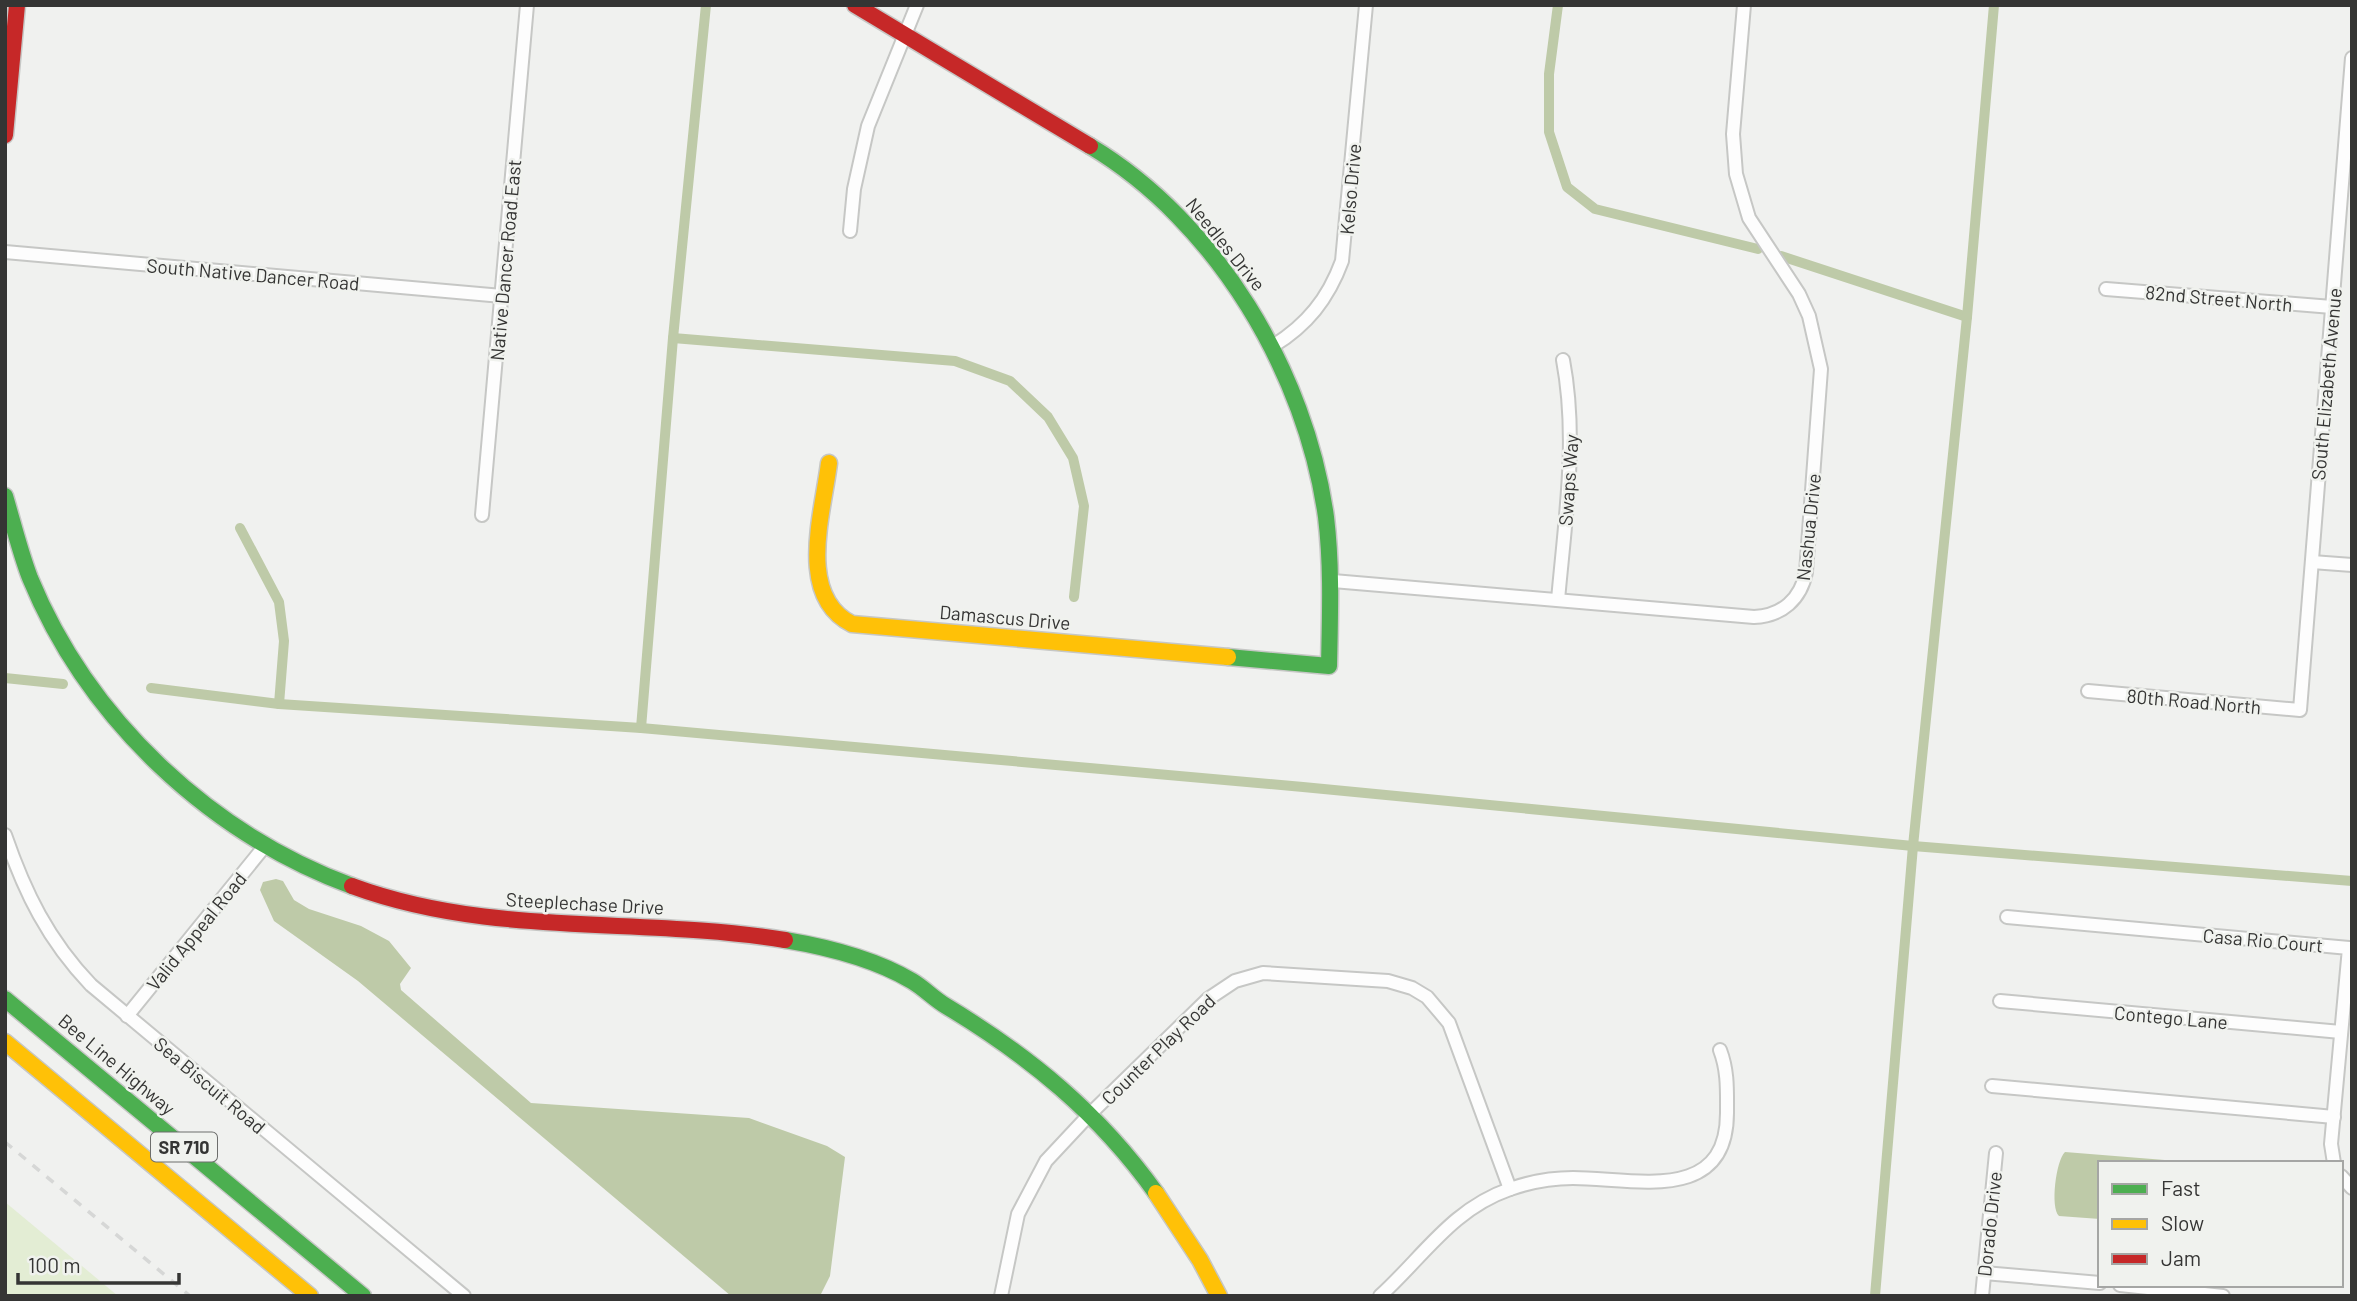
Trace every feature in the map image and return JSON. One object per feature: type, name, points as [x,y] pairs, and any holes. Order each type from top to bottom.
[{"type":"main road","points":[[5,135],[17,5]]},
{"type":"main road","name":"Needles Drive","points":[[855,5],[1083,139],[1142,183],[1195,234],[1218,262],[1273,346],[1312,444],[1326,507],[1333,580],[1329,666]]},
{"type":"main road","name":"Damascus Drive","points":[[828,463],[820,589],[827,605],[837,616],[852,624],[1329,666]]},
{"type":"main road","name":"Steeplechase Drive","points":[[5,496],[16,544],[48,622],[64,652],[108,713],[187,793],[264,847],[337,883],[368,893],[476,918],[576,927],[723,929],[775,937],[838,953],[912,980],[941,1003],[978,1023],[1064,1088],[1157,1195],[1219,1296]]},
{"type":"main road","name":"Bee Line Highway","points":[[5,999],[363,1296]]},
{"type":"main road","name":"SR 710","points":[[5,1042],[310,1296]]},
{"type":"street","name":"Native Dancer Road East","points":[[482,515],[527,5]]},
{"type":"street","points":[[850,231],[854,189],[868,126],[917,5]]},
{"type":"street","name":"Kelso Drive","points":[[1273,346],[1296,331],[1315,312],[1335,280],[1342,261],[1366,5]]},
{"type":"street","name":"Nashua Drive","points":[[1333,580],[1762,616],[1786,607],[1798,595],[1804,580],[1821,369],[1809,316],[1798,294],[1749,218],[1736,174],[1733,134],[1744,5]]},
{"type":"street","name":"South Elizabeth Avenue","points":[[2300,710],[2352,58]]},
{"type":"street","name":"South Native Dancer Road","points":[[5,252],[502,296]]},
{"type":"street","name":"82nd Street North","points":[[2106,289],[2332,307]]},
{"type":"street","name":"Swaps Way","points":[[1558,600],[1571,445],[1571,415],[1563,360]]},
{"type":"street","points":[[2312,562],[2352,565]]},
{"type":"street","name":"80th Road North","points":[[2088,691],[2300,710]]},
{"type":"street","name":"Sea Biscuit Road","points":[[5,835],[27,894],[52,939],[91,985],[464,1296]]},
{"type":"street","name":"Valid Appeal Road","points":[[127,1016],[264,847]]},
{"type":"street","name":"Casa Rio Court","points":[[2007,917],[2349,948],[2334,1117],[2334,1161]]},
{"type":"street","name":"Counter Play Road","points":[[1000,1296],[1013,1230],[1028,1190],[1046,1161],[1089,1115],[1208,999],[1235,981],[1278,972],[1396,982],[1427,997],[1449,1023],[1510,1189]]},
{"type":"street","name":"Contego Lane","points":[[2000,1002],[2342,1032]]},
{"type":"street","points":[[1380,1296],[1453,1221],[1487,1198],[1510,1189],[1557,1179],[1671,1182],[1701,1171],[1717,1154],[1726,1133],[1727,1069],[1720,1050]]},
{"type":"street","points":[[1992,1086],[2334,1117]]},
{"type":"street","name":"Dorado Drive","points":[[1982,1296],[1996,1153]]},
{"type":"street","points":[[1984,1273],[2098,1283]]},
{"type":"street","points":[[2139,1287],[2223,1296]]},
{"type":"shaded area","points":[[276,879],[283,881],[294,900],[309,909],[361,926],[389,941],[411,968],[400,984],[401,990],[531,1103],[749,1118],[827,1146],[845,1157],[830,1276],[820,1296],[731,1296],[358,981],[274,921],[260,890],[263,882]]},
{"type":"shaded area","points":[[2065,1152],[2177,1161],[2098,1161],[2098,1219],[2059,1216],[2056,1211],[2055,1184]]},
{"type":"shaded area","points":[[5,1202],[118,1296],[5,1296]]},
{"type":"waterway","points":[[641,728],[673,338],[706,5]]},
{"type":"waterway","points":[[1558,5],[1549,74],[1549,132],[1567,187],[1595,209],[1758,249]]},
{"type":"waterway","points":[[1875,1296],[1913,846],[1967,317],[1994,5]]},
{"type":"waterway","points":[[1781,256],[1967,317]]},
{"type":"waterway","points":[[673,338],[955,361],[1010,381],[1048,417],[1073,458],[1084,506],[1074,597]]},
{"type":"waterway","points":[[240,528],[279,602],[284,641],[279,704]]},
{"type":"waterway","points":[[5,678],[63,684]]},
{"type":"waterway","points":[[151,688],[279,704],[641,728],[1303,787],[1913,846],[2352,881]]},
{"type":"railway","points":[[5,1142],[190,1296]]},
{"type":"traffic: fast","points":[[1090,146],[1136,178],[1178,216],[1215,259],[1248,306],[1276,356],[1299,409],[1315,463],[1328,536],[1329,666],[1228,657]]},
{"type":"traffic: fast","points":[[5,496],[30,578],[55,630],[85,678],[120,723],[159,765],[203,802],[250,835],[299,863],[352,886]]},
{"type":"traffic: fast","points":[[785,940],[834,950],[898,973],[977,1025],[1061,1088],[1111,1137],[1156,1193]]},
{"type":"traffic: fast","points":[[5,999],[363,1296]]},
{"type":"traffic: slow","points":[[829,463],[819,529],[819,574],[824,594],[835,611],[852,624],[1228,657]]},
{"type":"traffic: slow","points":[[5,1042],[310,1296]]},
{"type":"traffic: slow","points":[[1156,1193],[1200,1260],[1219,1296]]},
{"type":"traffic: jam","points":[[5,135],[17,5]]},
{"type":"traffic: jam","points":[[855,5],[1090,146]]},
{"type":"traffic: jam","points":[[352,886],[405,902],[512,920],[676,929],[785,940]]}]
